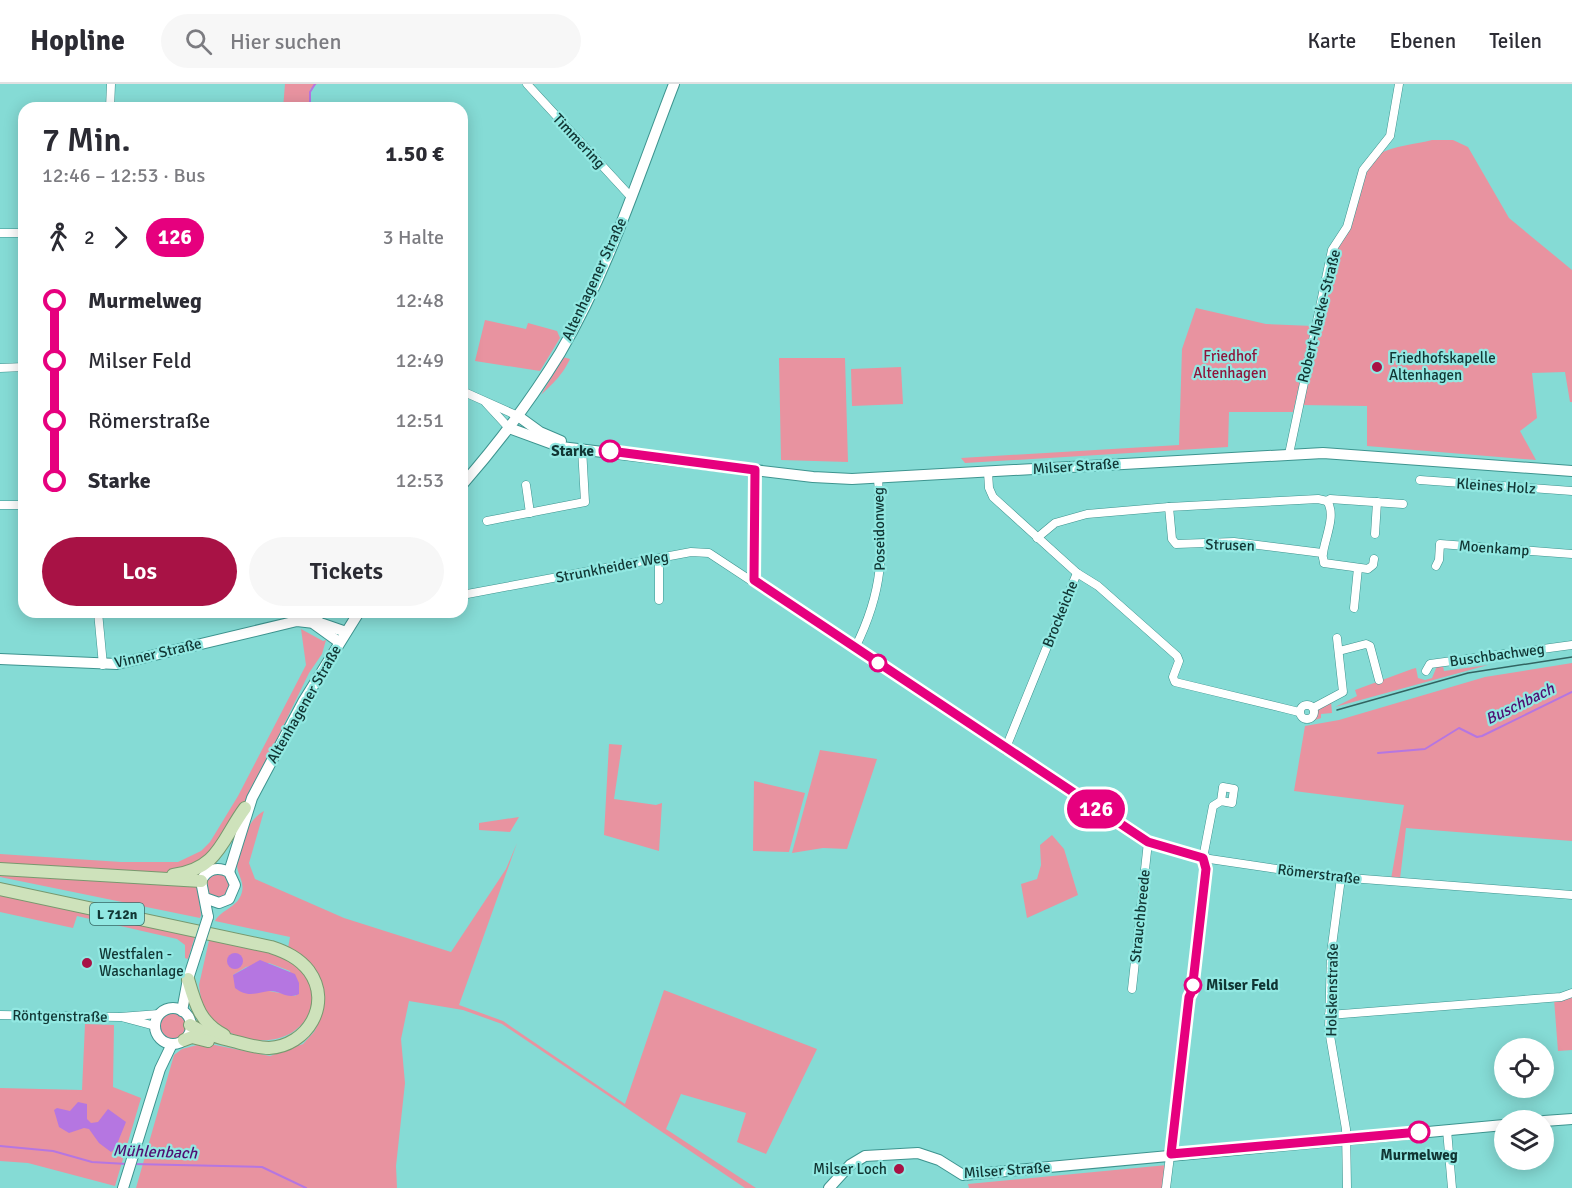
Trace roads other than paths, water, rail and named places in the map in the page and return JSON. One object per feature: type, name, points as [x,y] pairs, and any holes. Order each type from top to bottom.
[{"type":"main road","name":"Altenhagener Straße","points":[[468,478],[518,416],[560,353],[582,312],[631,197],[674,84]]},
{"type":"main road","name":"Milser Straße","points":[[518,416],[540,432],[582,448]]},
{"type":"main road","name":"Milser Straße","points":[[509,428],[551,445],[813,477],[878,478],[1289,454],[1371,455],[1572,471]]},
{"type":"main road","name":"Altenhagener Straße","points":[[224,870],[248,803],[303,702],[355,618]]},
{"type":"main road","name":"Vinner Straße","points":[[0,659],[103,665],[288,622],[332,626],[346,632]]},
{"type":"main road","points":[[314,624],[339,642]]},
{"type":"main road","points":[[145,877],[184,873],[210,860],[221,849],[248,803]]},
{"type":"main road","points":[[0,869],[201,881]]},
{"type":"main road","points":[[177,1010],[208,917],[219,903],[229,899],[234,893],[234,881],[224,870],[209,871],[201,881],[208,917]]},
{"type":"main road","name":"L 712n","points":[[0,889],[287,952],[301,962],[310,973],[317,989],[314,1018],[298,1040],[270,1048],[247,1045]]},
{"type":"main road","points":[[205,898],[219,903]]},
{"type":"main road","points":[[188,980],[199,1012],[205,1021],[220,1033],[247,1045]]},
{"type":"main road","points":[[177,1010],[190,1025],[201,1032],[247,1045]]},
{"type":"main road","points":[[123,1188],[160,1069],[161,1040],[155,1026],[159,1014],[177,1010]]},
{"type":"main road","points":[[161,1040],[178,1042],[192,1037],[250,1052],[279,1053],[302,1042],[319,1022]]},
{"type":"main road","points":[[160,1069],[190,1025]]},
{"type":"main road","points":[[1554,1120],[1572,1119]]},
{"type":"main road","name":"Milser Straße","points":[[829,1188],[850,1165],[865,1156],[918,1153],[939,1160],[963,1175],[1170,1154],[1494,1126]]},
{"type":"street","points":[[110,102],[111,84]]},
{"type":"street","name":"Timmering","points":[[527,84],[631,197]]},
{"type":"street","name":"Robert-Nacke-Straße","points":[[1289,454],[1332,250],[1347,226],[1363,170],[1390,136],[1399,84]]},
{"type":"street","points":[[0,233],[18,233]]},
{"type":"street","points":[[0,368],[18,367]]},
{"type":"street","points":[[468,394],[518,416]]},
{"type":"street","points":[[483,400],[509,428]]},
{"type":"street","points":[[487,521],[585,502],[582,448]]},
{"type":"street","points":[[754,580],[755,470]]},
{"type":"street","name":"Brockeiche","points":[[988,472],[989,488],[993,497],[1077,573],[1005,750]]},
{"type":"street","name":"Poseidonweg","points":[[855,648],[873,608],[880,579],[882,549],[878,478]]},
{"type":"street","name":"Kleines Holz","points":[[1420,480],[1572,492]]},
{"type":"street","points":[[526,485],[530,513]]},
{"type":"street","points":[[1037,537],[1055,523],[1114,511],[1318,499],[1402,504]]},
{"type":"street","points":[[1322,553],[1326,546],[1330,509],[1327,501]]},
{"type":"street","points":[[1375,534],[1377,502]]},
{"type":"street","points":[[0,505],[18,505]]},
{"type":"street","name":"Strusen","points":[[1169,507],[1172,540],[1176,544],[1234,542],[1322,553],[1324,563],[1358,568]]},
{"type":"street","name":"Moenkamp","points":[[1436,566],[1439,560],[1440,544],[1572,554]]},
{"type":"street","name":"Strunkheider Weg","points":[[468,594],[701,551],[709,553],[754,580]]},
{"type":"street","points":[[659,558],[659,600]]},
{"type":"street","points":[[1354,608],[1358,568],[1368,569],[1373,565],[1374,559]]},
{"type":"street","points":[[1077,573],[1098,586],[1177,656],[1179,661],[1173,677],[1177,684],[1299,712],[1305,705],[1313,708],[1343,692],[1337,638]]},
{"type":"street","name":"Römerstraße","points":[[754,580],[1005,750],[1148,842],[1203,858],[1341,878],[1572,895]]},
{"type":"street","points":[[99,618],[103,665]]},
{"type":"street","points":[[314,624],[318,618]]},
{"type":"street","points":[[1339,651],[1366,644],[1370,646],[1379,680]]},
{"type":"street","name":"Buschbachweg","points":[[1426,671],[1431,664],[1572,645]]},
{"type":"street","points":[[1166,1188],[1206,869],[1203,858],[1213,806],[1221,801]]},
{"type":"street","name":"Strauchbreede","points":[[1132,989],[1148,842]]},
{"type":"street","name":"Holskenstraße","points":[[1341,878],[1331,953],[1329,1030],[1346,1138],[1347,1188]]},
{"type":"street","points":[[1329,1015],[1561,997],[1572,993]]},
{"type":"street","name":"Röntgenstraße","points":[[0,1015],[120,1017],[159,1014]]},
{"type":"street","name":"Röntgenstraße","points":[[120,1017],[155,1026]]},
{"type":"street","points":[[1447,1130],[1452,1188]]},
{"type":"waterway","points":[[310,102],[310,92],[315,84]]},
{"type":"waterway","name":"Buschbach","points":[[1378,753],[1425,749],[1459,728],[1477,737],[1482,736],[1572,692]]},
{"type":"waterway","name":"Mühlenbach","points":[[0,1146],[53,1151],[92,1162],[127,1164]]},
{"type":"waterway","name":"Mühlenbach","points":[[133,1164],[262,1167],[306,1188]]},
{"type":"tram line","points":[[1337,710],[1468,673],[1572,657]]},
{"type":"place","name":"Friedhofskapelle Altenhagen","points":[[1377,367]]},
{"type":"place","name":"Starke","points":[[610,451]]},
{"type":"place","name":"Westfalen - Waschanlage","points":[[87,963]]},
{"type":"place","name":"Milser Feld","points":[[1193,985]]},
{"type":"place","name":"Murmelweg","points":[[1419,1132]]},
{"type":"place","name":"Milser Loch","points":[[899,1169]]},
{"type":"park label","name":"Friedhof Altenhagen","points":[[1230,364]]}]
